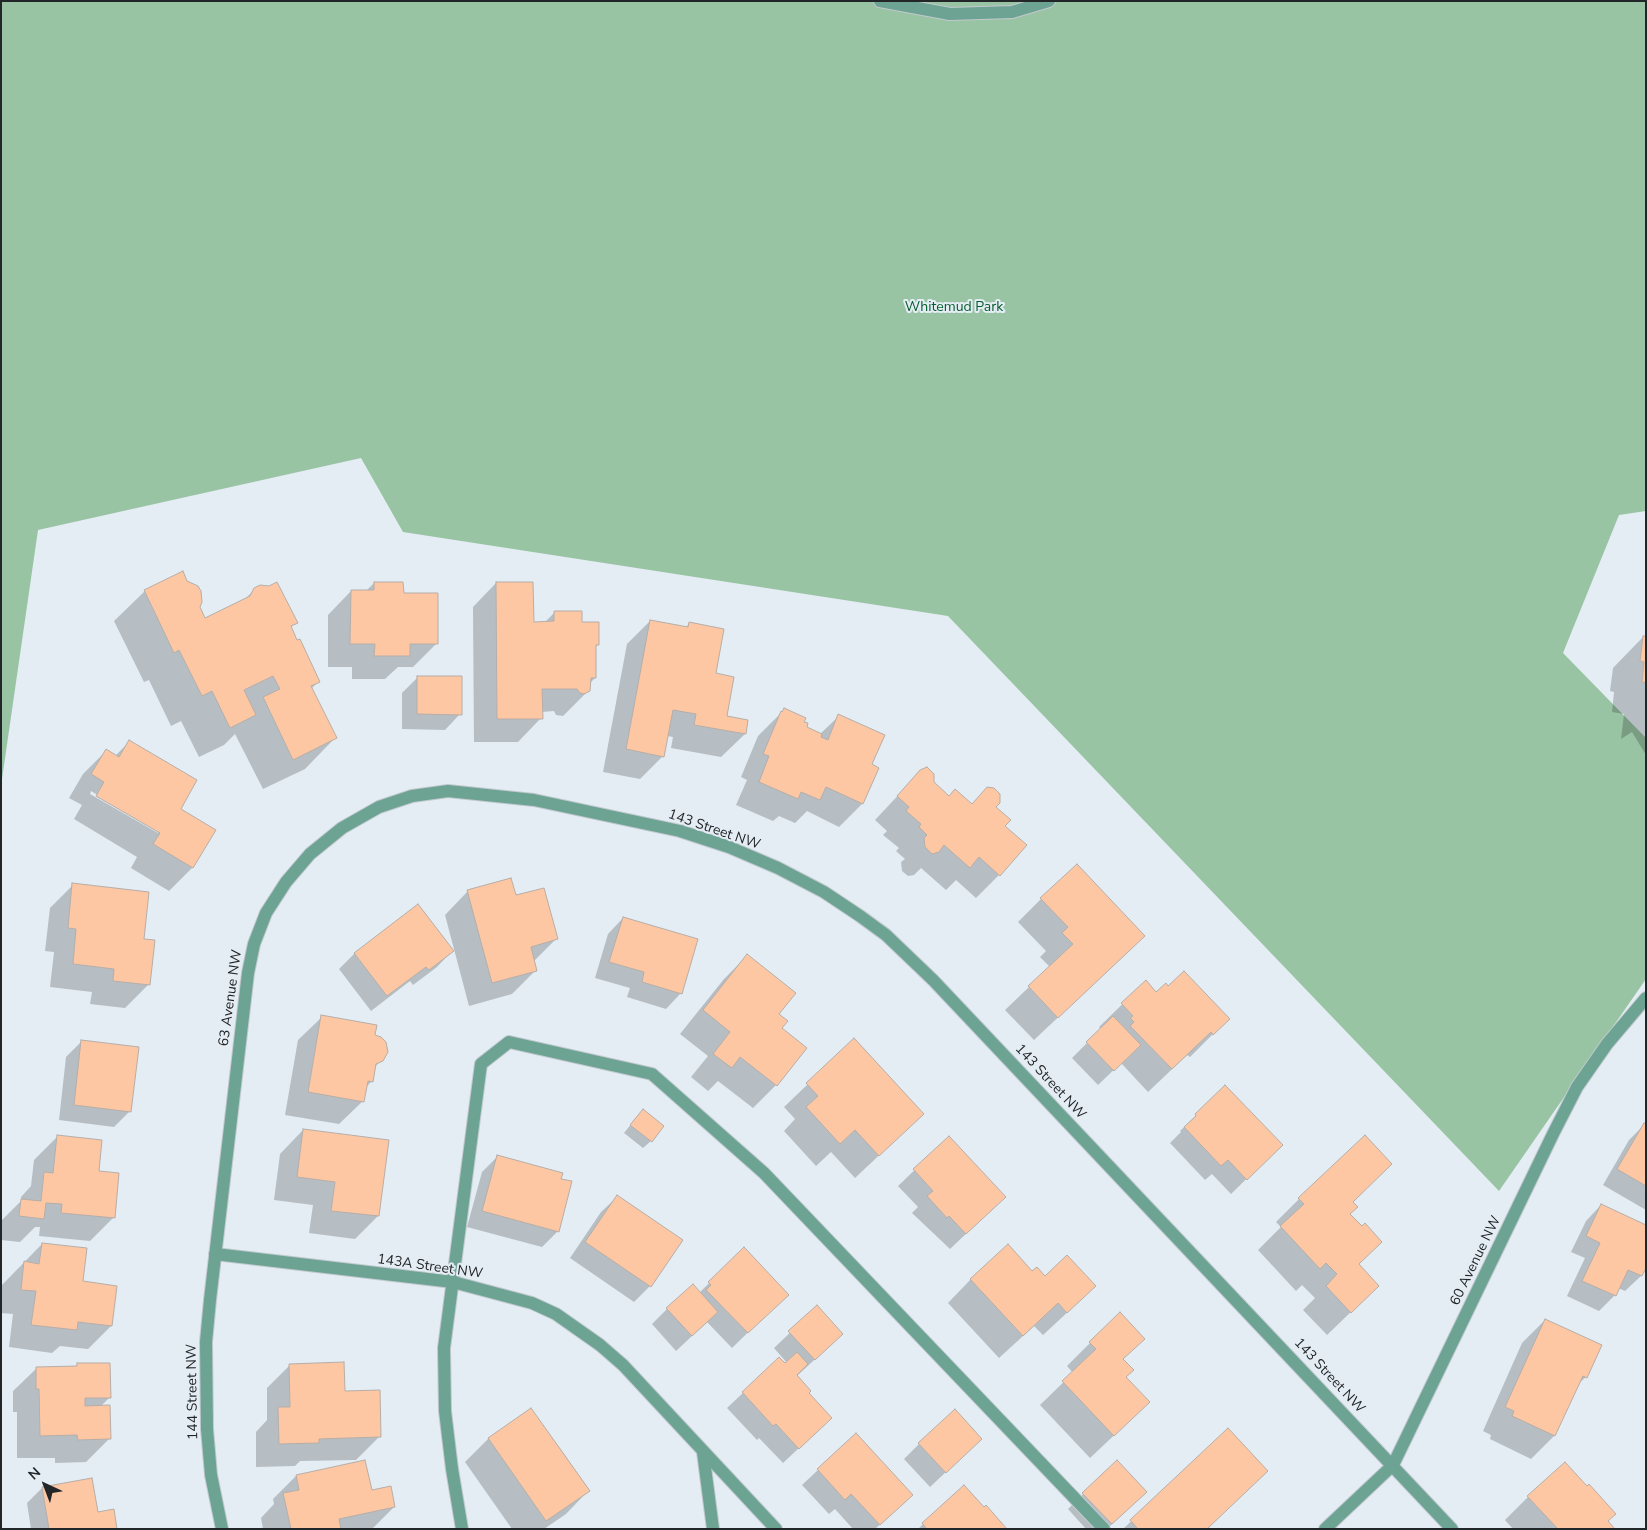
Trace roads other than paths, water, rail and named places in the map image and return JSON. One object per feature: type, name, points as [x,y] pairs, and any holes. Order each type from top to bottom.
[{"type":"street","points":[[880,1],[950,14],[1012,12],[1049,1]]},
{"type":"street","name":"63 Avenue NW","points":[[215,1254],[248,973],[254,944],[266,913],[286,882],[310,854],[342,828],[380,807],[412,796],[448,790],[534,800]]},
{"type":"street","name":"143 Street NW","points":[[534,800],[680,831],[730,848],[778,868],[824,892],[886,935],[933,980],[1452,1529]]},
{"type":"street","name":"60 Avenue NW","points":[[1325,1529],[1393,1465],[1552,1134],[1577,1087],[1607,1044],[1646,998]]},
{"type":"street","points":[[462,1529],[452,1469],[445,1402],[444,1348],[481,1064],[509,1042],[652,1074],[764,1173],[1104,1529]]},
{"type":"street","name":"143A Street NW","points":[[215,1254],[453,1282],[532,1303],[556,1314],[600,1345],[623,1366],[776,1529]]},
{"type":"street","name":"144 Street NW","points":[[215,1254],[206,1342],[206,1392],[211,1475],[222,1529]]},
{"type":"street","points":[[703,1452],[714,1529]]},
{"type":"park label","name":"Whitemud Park","points":[[954,308]]}]
